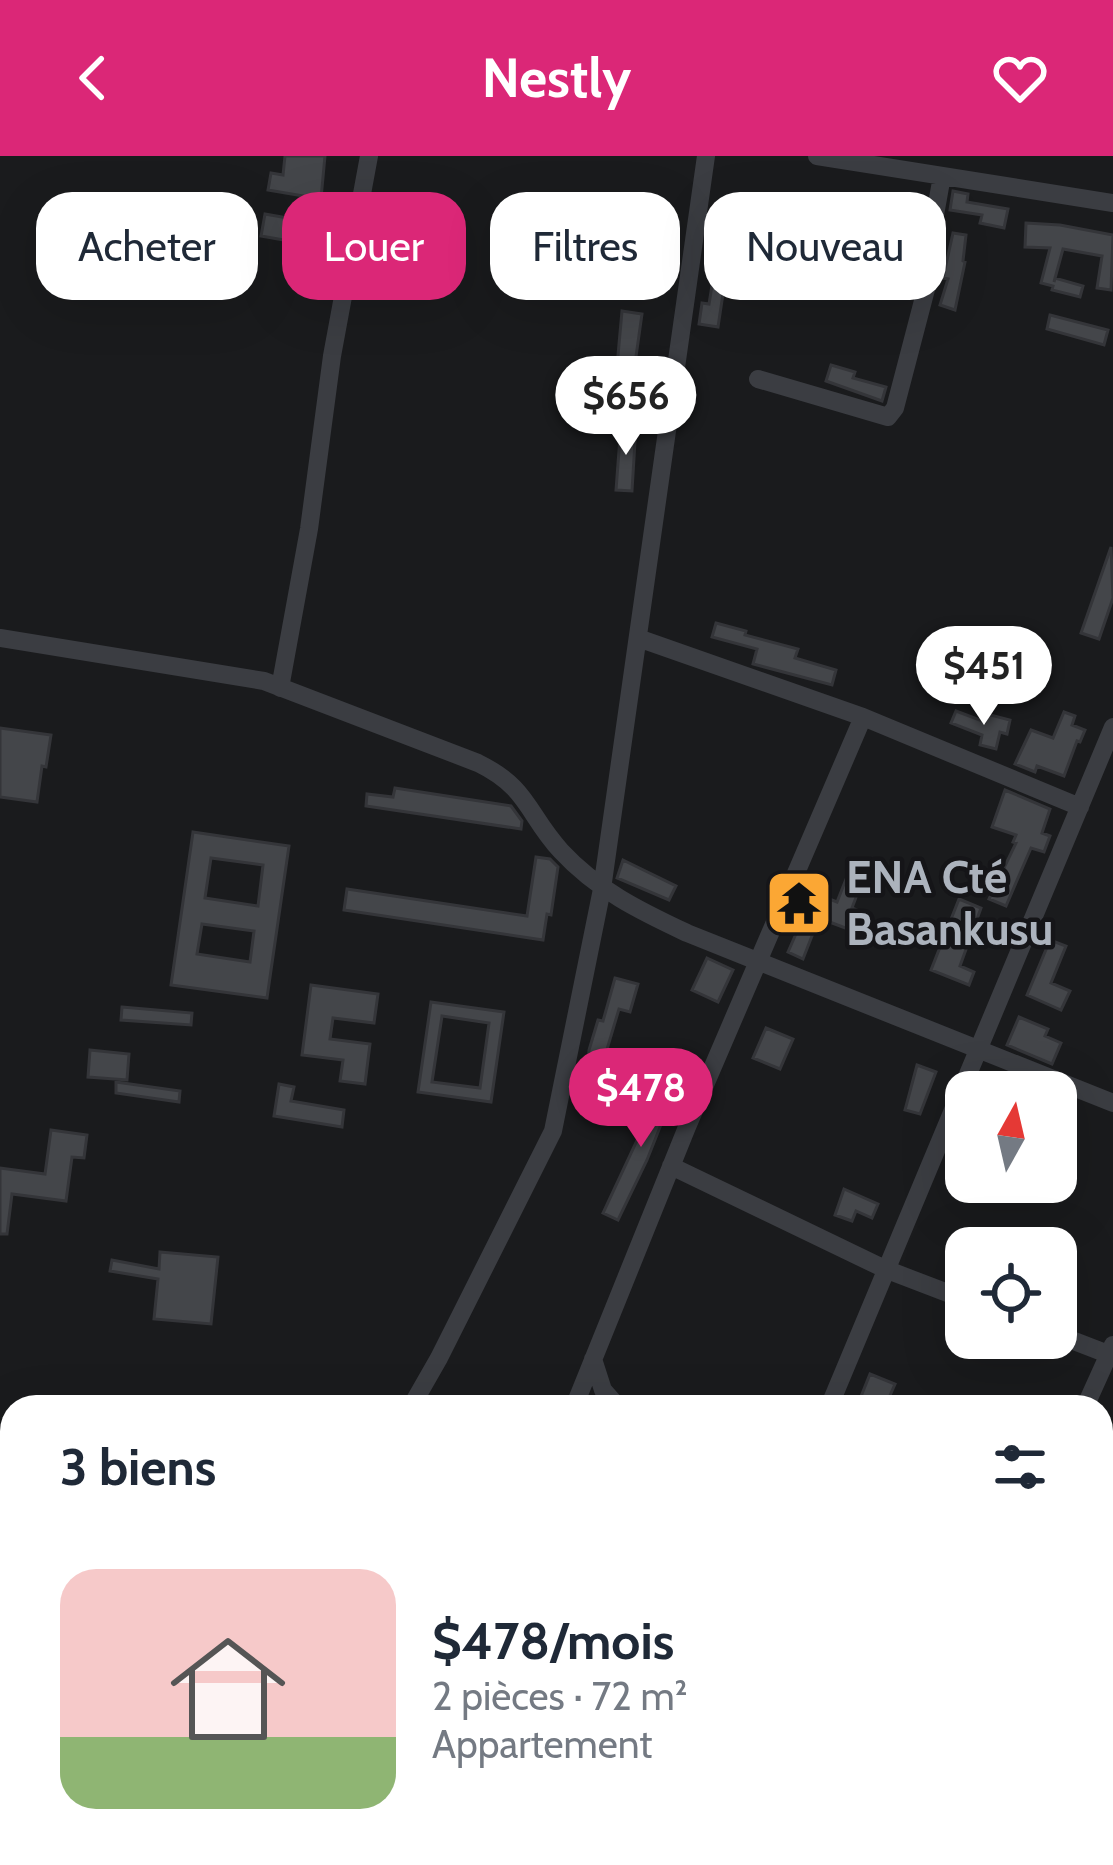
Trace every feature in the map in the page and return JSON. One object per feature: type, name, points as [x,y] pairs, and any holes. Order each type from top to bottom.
[{"type":"street","points":[[280,688],[369,156]]},
{"type":"street","points":[[418,1395],[553,1131],[602,889],[706,156]]},
{"type":"street","points":[[818,156],[1113,203]]},
{"type":"street","points":[[758,379],[888,417],[895,408],[936,251],[935,215],[942,176]]},
{"type":"street","points":[[0,638],[264,681],[494,771],[525,797],[556,846],[602,889],[629,906],[1113,1102]]},
{"type":"street","points":[[638,638],[863,717],[1080,807]]},
{"type":"street","points":[[579,1395],[863,717]]},
{"type":"street","points":[[834,1395],[1111,739]]},
{"type":"street","points":[[671,1166],[885,1270],[945,1292]]},
{"type":"street","points":[[1077,1341],[1112,1352],[1091,1395]]},
{"type":"street","points":[[593,1359],[608,1395]]},
{"type":"building","points":[[285,156],[325,156],[322,192],[268,190],[271,173],[283,175]]},
{"type":"building","points":[[953,191],[968,194],[967,202],[1008,209],[1004,228],[980,223],[982,215],[950,210]]},
{"type":"building","points":[[265,214],[282,217],[282,240],[261,236]]},
{"type":"building","points":[[1026,223],[1113,235],[1111,290],[1097,288],[1102,256],[1063,249],[1055,278],[1083,286],[1080,297],[1041,283],[1050,248],[1025,247]]},
{"type":"building","points":[[953,233],[966,235],[955,310],[940,305],[946,300],[946,264]]},
{"type":"building","points":[[710,300],[722,300],[718,327],[699,324],[702,303]]},
{"type":"building","points":[[622,311],[642,314],[633,378],[616,377]]},
{"type":"building","points":[[1050,315],[1108,330],[1104,345],[1047,329]]},
{"type":"building","points":[[831,365],[855,372],[853,378],[886,387],[882,401],[826,381]]},
{"type":"building","points":[[621,424],[636,425],[632,491],[616,490]]},
{"type":"building","points":[[1111,547],[1113,598],[1099,639],[1081,633]]},
{"type":"building","points":[[716,623],[798,649],[795,658],[836,670],[832,685],[753,664],[757,649],[712,637]]},
{"type":"building","points":[[956,711],[985,722],[987,714],[1010,720],[1007,734],[1000,732],[996,749],[980,745],[982,735],[951,723]]},
{"type":"building","points":[[1064,712],[1075,716],[1072,725],[1085,730],[1064,776],[1015,764],[1031,730],[1053,738]]},
{"type":"building","points":[[0,728],[51,735],[37,802],[0,797]]},
{"type":"building","points":[[395,788],[511,806],[522,821],[521,829],[366,806],[367,794],[393,797]]},
{"type":"building","points":[[1005,790],[1050,809],[1042,833],[1050,836],[1044,852],[1031,848],[1006,906],[989,899],[1016,843],[1016,835],[992,827]]},
{"type":"building","points":[[193,832],[289,846],[267,998],[171,985]],"holes":[[[211,858],[263,865],[258,906],[205,898]],[[202,924],[254,931],[250,962],[197,954]]]},
{"type":"building","points":[[536,857],[550,859],[558,867],[543,940],[344,910],[347,889],[527,916]]},
{"type":"building","points":[[623,860],[676,886],[669,900],[617,878]]},
{"type":"building","points":[[848,874],[863,879],[852,908],[864,913],[856,932],[819,918],[803,959],[788,952],[814,893],[837,902]]},
{"type":"building","points":[[959,899],[981,908],[960,966],[974,972],[969,985],[931,970]]},
{"type":"building","points":[[1050,940],[1066,946],[1051,983],[1070,991],[1061,1010],[1027,995]]},
{"type":"building","points":[[707,958],[733,970],[718,1002],[692,990]]},
{"type":"building","points":[[615,978],[638,984],[630,1012],[619,1009],[605,1056],[602,1087],[586,1085],[589,1050]]},
{"type":"building","points":[[311,985],[378,994],[374,1023],[333,1018],[330,1039],[370,1044],[365,1084],[340,1081],[343,1060],[302,1055]]},
{"type":"building","points":[[431,1002],[504,1012],[491,1102],[418,1092]],"holes":[[[442,1016],[489,1023],[480,1088],[432,1082]]]},
{"type":"building","points":[[122,1007],[192,1013],[191,1025],[121,1020]]},
{"type":"building","points":[[1019,1017],[1048,1029],[1045,1036],[1061,1043],[1052,1064],[1007,1045]]},
{"type":"building","points":[[766,1028],[793,1039],[780,1069],[753,1058]]},
{"type":"building","points":[[90,1050],[129,1054],[127,1080],[88,1077]]},
{"type":"building","points":[[917,1065],[936,1072],[920,1114],[905,1110]]},
{"type":"building","points":[[668,1074],[679,1079],[618,1220],[603,1213]]},
{"type":"building","points":[[116,1082],[180,1091],[179,1102],[116,1093]]},
{"type":"building","points":[[279,1084],[294,1087],[291,1101],[344,1110],[342,1127],[274,1116]]},
{"type":"building","points":[[51,1130],[87,1135],[84,1158],[72,1157],[66,1201],[12,1194],[7,1234],[0,1234],[0,1168],[45,1174]]},
{"type":"building","points":[[844,1189],[878,1204],[872,1218],[856,1211],[852,1221],[835,1215]]},
{"type":"building","points":[[160,1252],[218,1257],[211,1324],[154,1319],[158,1279],[110,1271],[112,1260],[159,1269]]},
{"type":"building","points":[[870,1374],[895,1384],[890,1395],[862,1395]]},
{"type":"place","name":"ENA Cté Basankusu","points":[[799,903]]}]
